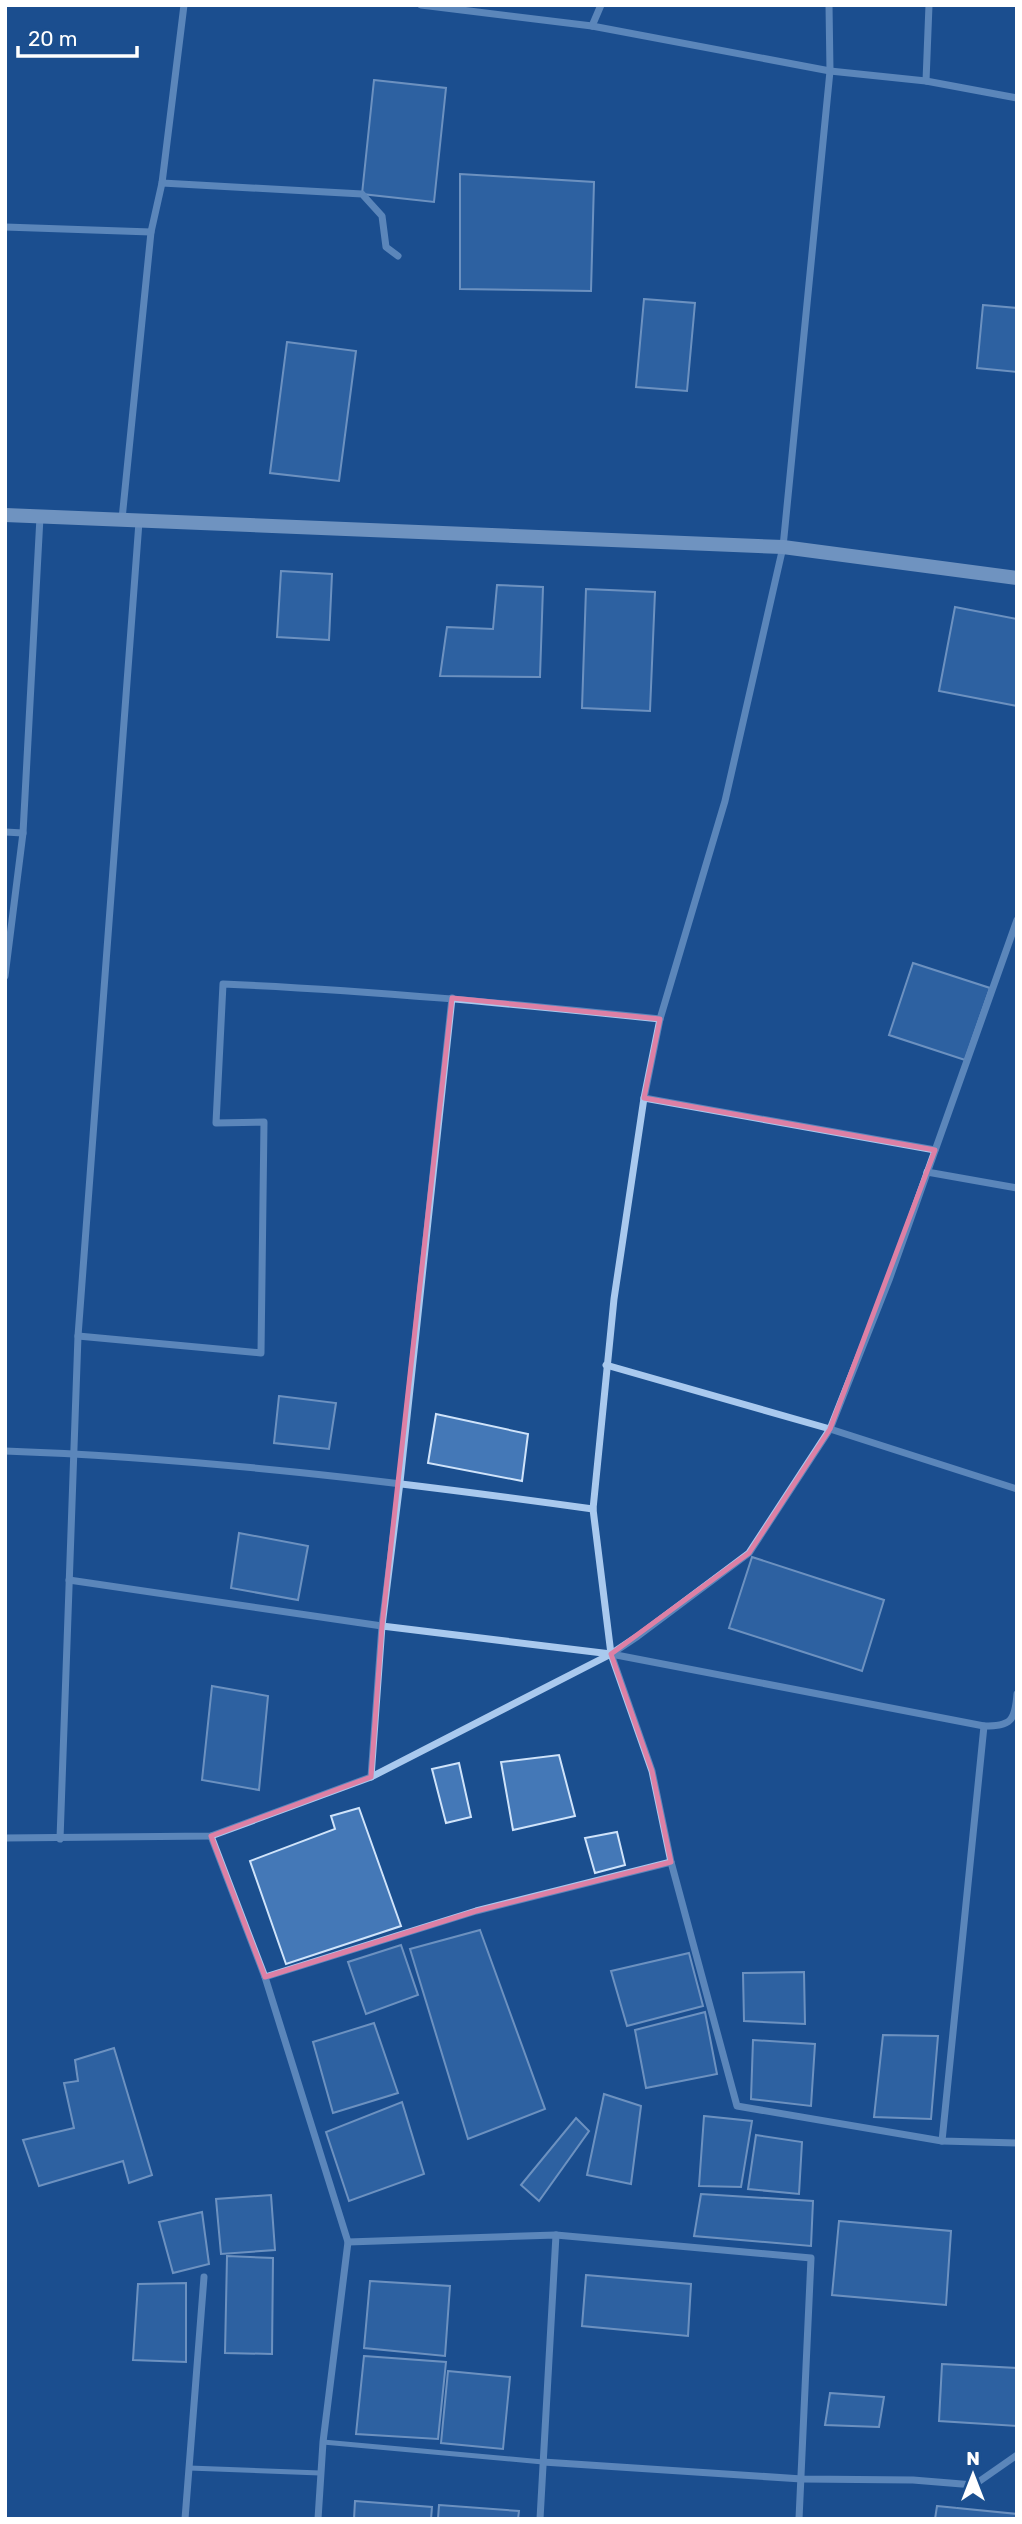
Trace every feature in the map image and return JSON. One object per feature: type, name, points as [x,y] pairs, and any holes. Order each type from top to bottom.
[{"type":"main road","points":[[5,515],[783,547],[1017,578]]},
{"type":"street","points":[[122,519],[151,232],[162,183],[184,5]]},
{"type":"street","points":[[421,5],[592,26],[830,71],[926,81],[1017,98]]},
{"type":"street","points":[[592,26],[601,5]]},
{"type":"street","points":[[829,5],[830,71],[783,547],[725,802],[660,1019],[644,1098],[606,1365],[593,1509],[611,1654],[652,1771],[671,1862],[737,2106],[942,2141],[1017,2143]]},
{"type":"street","points":[[926,81],[929,5]]},
{"type":"street","points":[[162,183],[362,194],[382,216],[386,247],[398,256]]},
{"type":"street","points":[[5,227],[151,232]]},
{"type":"street","points":[[5,976],[23,833],[40,516]]},
{"type":"street","points":[[60,1839],[78,1336],[139,522]]},
{"type":"street","points":[[5,832],[23,833]]},
{"type":"street","points":[[5,1838],[211,1836],[371,1777],[611,1654],[749,1553],[830,1429],[889,1280],[1017,919]]},
{"type":"street","points":[[78,1336],[261,1353],[264,1122],[216,1123],[223,984],[452,998],[660,1019]]},
{"type":"street","points":[[371,1777],[382,1626],[452,998]]},
{"type":"street","points":[[644,1098],[935,1150]]},
{"type":"street","points":[[927,1172],[1017,1188]]},
{"type":"street","points":[[606,1365],[830,1429],[1017,1489]]},
{"type":"street","points":[[5,1451],[72,1453],[400,1482],[593,1509]]},
{"type":"street","points":[[69,1580],[382,1626],[611,1654],[984,1726],[1002,1726],[1011,1719],[1016,1709],[1017,1694]]},
{"type":"street","points":[[942,2141],[984,1726]]},
{"type":"street","points":[[211,1836],[265,1977],[348,2242],[323,2442],[318,2519]]},
{"type":"street","points":[[265,1977],[476,1911],[671,1862]]},
{"type":"street","points":[[348,2242],[556,2235],[811,2258],[799,2519]]},
{"type":"street","points":[[540,2519],[556,2235]]},
{"type":"street","points":[[185,2519],[204,2277]]},
{"type":"street","points":[[543,2462],[802,2479],[912,2480],[974,2485],[1017,2455]]},
{"type":"lane","points":[[323,2442],[543,2462]]},
{"type":"lane","points":[[189,2468],[320,2473]]},
{"type":"highlighted area","points":[[452,998],[660,1019],[644,1098],[935,1150],[830,1429],[749,1553],[611,1654],[652,1771],[671,1862],[476,1911],[265,1977],[211,1836],[371,1777],[382,1626]]},
{"type":"building","points":[[374,80],[446,88],[434,202],[362,194]]},
{"type":"building","points":[[460,174],[594,182],[591,291],[460,289]]},
{"type":"building","points":[[644,299],[695,303],[687,391],[636,387]]},
{"type":"building","points":[[983,305],[1017,308],[1017,372],[977,368]]},
{"type":"building","points":[[287,342],[356,351],[339,481],[270,473]]},
{"type":"building","points":[[281,571],[332,574],[329,640],[277,637]]},
{"type":"building","points":[[497,585],[543,587],[540,677],[440,676],[447,627],[493,629]]},
{"type":"building","points":[[586,589],[655,592],[650,711],[582,708]]},
{"type":"building","points":[[955,607],[1017,619],[1017,706],[939,691]]},
{"type":"building","points":[[913,963],[990,988],[965,1060],[889,1035]]},
{"type":"building","points":[[279,1396],[336,1403],[329,1449],[274,1443]]},
{"type":"building","points":[[436,1414],[528,1434],[522,1481],[428,1463]]},
{"type":"building","points":[[239,1533],[308,1546],[298,1600],[231,1588]]},
{"type":"building","points":[[752,1557],[884,1600],[862,1671],[729,1628]]},
{"type":"building","points":[[212,1686],[268,1696],[259,1790],[202,1780]]},
{"type":"building","points":[[559,1755],[575,1816],[513,1830],[501,1762]]},
{"type":"building","points":[[459,1763],[471,1817],[446,1823],[432,1769]]},
{"type":"building","points":[[359,1808],[401,1926],[286,1964],[250,1861],[335,1829],[331,1816]]},
{"type":"building","points":[[617,1832],[625,1865],[595,1873],[585,1838]]},
{"type":"building","points":[[480,1930],[545,2109],[468,2139],[410,1949]]},
{"type":"building","points":[[401,1945],[418,1995],[366,2014],[348,1962]]},
{"type":"building","points":[[689,1953],[703,2006],[627,2026],[611,1971]]},
{"type":"building","points":[[804,1972],[805,2024],[744,2021],[743,1973]]},
{"type":"building","points":[[705,2012],[717,2074],[646,2088],[635,2030]]},
{"type":"building","points":[[374,2023],[398,2093],[333,2113],[313,2042]]},
{"type":"building","points":[[883,2035],[938,2036],[931,2119],[874,2117]]},
{"type":"building","points":[[753,2040],[815,2044],[811,2106],[751,2099]]},
{"type":"building","points":[[114,2048],[152,2175],[129,2183],[123,2161],[39,2186],[23,2140],[74,2128],[64,2083],[78,2081],[75,2060]]},
{"type":"building","points":[[604,2094],[641,2106],[631,2184],[587,2175]]},
{"type":"building","points":[[402,2102],[424,2174],[349,2201],[326,2132]]},
{"type":"building","points":[[704,2116],[752,2121],[741,2187],[699,2186]]},
{"type":"building","points":[[576,2118],[589,2131],[539,2201],[521,2185]]},
{"type":"building","points":[[756,2135],[802,2142],[799,2194],[748,2189]]},
{"type":"building","points":[[701,2194],[813,2201],[811,2246],[694,2236]]},
{"type":"building","points":[[271,2195],[275,2250],[221,2254],[216,2199]]},
{"type":"building","points":[[202,2212],[209,2264],[173,2273],[159,2222]]},
{"type":"building","points":[[839,2221],[951,2231],[946,2305],[832,2295]]},
{"type":"building","points":[[227,2256],[273,2258],[272,2354],[225,2353]]},
{"type":"building","points":[[586,2275],[691,2284],[688,2336],[582,2326]]},
{"type":"building","points":[[370,2281],[450,2286],[445,2356],[364,2348]]},
{"type":"building","points":[[186,2283],[186,2362],[133,2360],[138,2284]]},
{"type":"building","points":[[364,2356],[446,2362],[438,2439],[356,2434]]},
{"type":"building","points":[[942,2364],[1017,2368],[1017,2426],[939,2421]]},
{"type":"building","points":[[448,2371],[510,2377],[503,2449],[441,2443]]},
{"type":"building","points":[[830,2393],[884,2397],[879,2427],[825,2425]]},
{"type":"building","points":[[355,2501],[432,2507],[431,2519],[354,2519]]},
{"type":"building","points":[[439,2505],[519,2511],[518,2519],[438,2519]]},
{"type":"building","points":[[937,2506],[1017,2514],[1017,2519],[935,2519]]}]
